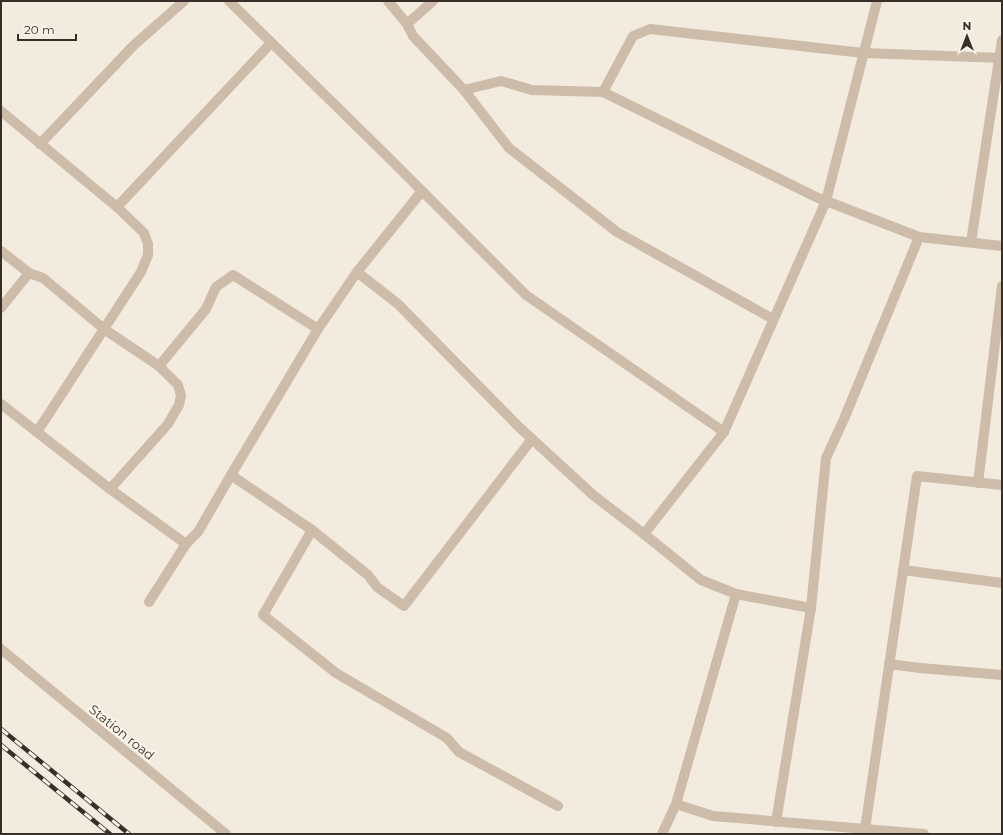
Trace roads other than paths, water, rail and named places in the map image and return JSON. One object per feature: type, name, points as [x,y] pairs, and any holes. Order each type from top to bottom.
[{"type":"street","points":[[40,144],[134,45],[184,1]]},
{"type":"street","points":[[228,1],[422,191],[526,296],[724,432]]},
{"type":"street","points":[[388,1],[407,24],[413,36],[464,90],[509,148],[617,232],[773,319]]},
{"type":"street","points":[[407,24],[433,1]]},
{"type":"street","points":[[644,534],[724,432],[826,201],[877,1]]},
{"type":"street","points":[[604,92],[633,36],[650,28],[863,53],[1001,58]]},
{"type":"street","points":[[971,242],[1001,58],[1002,40]]},
{"type":"street","points":[[117,207],[272,43]]},
{"type":"street","points":[[464,90],[501,81],[532,90],[604,92],[816,197],[919,237],[1002,246]]},
{"type":"street","points":[[1,111],[117,207],[144,233],[148,244],[148,255],[140,272],[37,432]]},
{"type":"street","points":[[150,602],[186,544],[198,532],[230,475],[318,329],[357,272],[422,191]]},
{"type":"street","points":[[776,822],[811,608],[826,458],[844,419],[919,237]]},
{"type":"street","points":[[1,251],[29,273],[43,278],[104,329],[159,366],[178,386],[181,396],[179,405],[168,424],[110,489]]},
{"type":"street","points":[[357,272],[398,304],[532,439],[592,495],[644,534],[701,580],[736,594],[811,608]]},
{"type":"street","points":[[1,308],[29,273]]},
{"type":"street","points":[[159,366],[206,309],[216,287],[233,275],[318,329]]},
{"type":"street","points":[[978,483],[1002,286]]},
{"type":"street","points":[[1,404],[110,489],[186,544]]},
{"type":"street","points":[[230,475],[312,530],[368,575],[377,587],[404,606],[532,439]]},
{"type":"street","points":[[865,829],[917,476],[1002,485]]},
{"type":"street","points":[[312,530],[263,615],[336,673],[447,738],[459,752],[558,806]]},
{"type":"street","points":[[903,570],[1002,583]]},
{"type":"street","points":[[662,834],[676,804],[736,594]]},
{"type":"street","name":"Station road","points":[[1,649],[226,834]]},
{"type":"street","points":[[889,664],[1002,675]]},
{"type":"street","points":[[676,804],[712,816],[924,834]]},
{"type":"railway","points":[[1,729],[129,834]]},
{"type":"railway","points":[[1,745],[110,834]]}]
